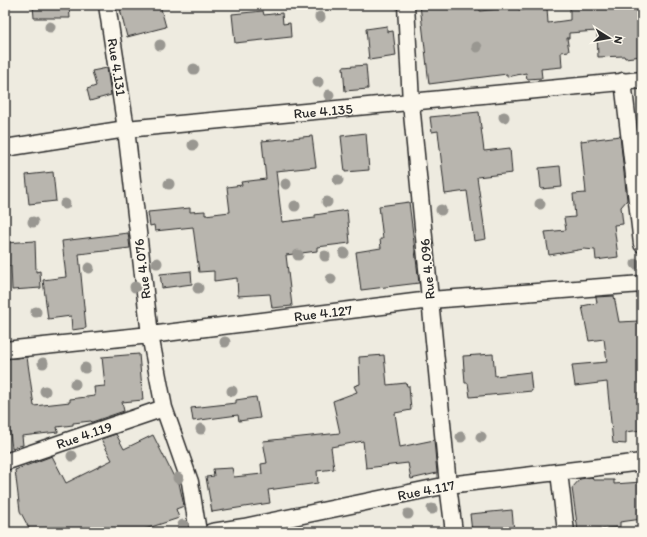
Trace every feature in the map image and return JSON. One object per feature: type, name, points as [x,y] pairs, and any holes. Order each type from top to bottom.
[{"type":"street","name":"Rue 4.131","points":[[107,5],[126,129]]},
{"type":"street","name":"Rue 4.096","points":[[406,5],[411,103],[448,485],[454,532]]},
{"type":"street","name":"Rue 4.135","points":[[5,148],[126,129],[642,80]]},
{"type":"street","points":[[623,81],[642,244]]},
{"type":"street","name":"Rue 4.076","points":[[126,129],[150,334],[164,408]]},
{"type":"street","name":"Rue 4.127","points":[[5,350],[430,300],[642,284]]},
{"type":"street","points":[[164,408],[190,482],[198,532]]},
{"type":"street","name":"Rue 4.119","points":[[5,462],[164,408]]},
{"type":"street","name":"Rue 4.117","points":[[212,532],[244,527],[448,485],[642,462]]},
{"type":"street","points":[[559,472],[566,532]]},
{"type":"building","points":[[33,5],[69,5],[70,18],[34,18]]},
{"type":"building","points":[[119,5],[160,5],[166,27],[127,37]]},
{"type":"building","points":[[420,5],[479,5],[480,11],[518,7],[519,10],[547,8],[548,23],[570,20],[570,5],[642,5],[642,56],[625,58],[624,56],[598,57],[597,31],[569,33],[569,38],[567,38],[569,51],[561,52],[562,67],[541,69],[542,78],[527,79],[526,73],[507,77],[507,74],[429,84]]},
{"type":"building","points":[[263,11],[264,15],[282,13],[283,24],[290,23],[291,37],[235,43],[232,14]]},
{"type":"building","points":[[387,26],[387,32],[393,31],[396,56],[369,60],[366,29]]},
{"type":"building","points":[[366,65],[368,89],[345,91],[343,67]]},
{"type":"building","points":[[107,68],[111,95],[90,101],[87,89],[96,86],[92,71]]},
{"type":"building","points":[[479,112],[484,151],[510,148],[512,173],[477,177],[486,239],[474,241],[467,191],[445,194],[438,131],[432,132],[430,117]]},
{"type":"building","points":[[366,133],[369,170],[345,172],[341,136]]},
{"type":"building","points":[[639,134],[642,134],[642,155],[641,155]]},
{"type":"building","points":[[312,136],[316,167],[276,171],[282,222],[315,218],[315,215],[347,210],[350,243],[317,247],[317,251],[286,255],[292,306],[272,308],[270,294],[238,296],[237,278],[214,281],[214,271],[199,272],[193,227],[155,231],[154,225],[150,226],[148,212],[190,208],[190,212],[205,211],[205,215],[230,212],[227,187],[242,185],[241,182],[266,179],[262,141]]},
{"type":"building","points":[[620,136],[627,200],[621,207],[623,224],[614,225],[618,257],[596,260],[595,250],[584,249],[549,255],[545,232],[566,230],[564,218],[575,217],[573,194],[586,193],[581,141]]},
{"type":"building","points":[[560,166],[562,187],[541,189],[539,168]]},
{"type":"building","points":[[53,172],[56,201],[29,204],[26,175]]},
{"type":"building","points":[[409,202],[419,283],[361,290],[356,252],[381,248],[380,239],[383,239],[379,206]]},
{"type":"building","points":[[128,233],[130,248],[79,254],[86,328],[72,330],[71,316],[48,319],[43,280],[66,277],[62,241]]},
{"type":"building","points":[[35,241],[36,272],[40,271],[41,288],[12,290],[11,266],[5,266],[5,243]]},
{"type":"building","points":[[191,271],[192,284],[162,288],[160,274]]},
{"type":"building","points":[[614,296],[619,322],[639,321],[641,336],[642,430],[626,432],[626,444],[613,443],[607,382],[575,386],[572,365],[607,362],[604,339],[589,341],[582,306],[597,303],[596,297]]},
{"type":"building","points":[[139,354],[143,400],[122,402],[124,411],[92,422],[73,423],[73,425],[57,427],[58,432],[22,436],[23,445],[12,448],[5,398],[5,359],[27,357],[34,406],[70,402],[70,399],[95,396],[94,387],[105,386],[102,357]]},
{"type":"building","points":[[493,354],[495,376],[530,372],[532,391],[470,397],[468,383],[465,383],[463,356]]},
{"type":"building","points":[[384,355],[387,385],[406,383],[407,386],[409,386],[411,410],[395,413],[400,447],[434,440],[437,473],[411,479],[408,463],[366,468],[363,441],[331,447],[334,469],[317,471],[318,483],[268,490],[270,503],[212,512],[206,477],[214,476],[213,469],[232,468],[234,477],[262,474],[261,464],[267,463],[263,441],[340,433],[333,401],[357,392],[354,386],[360,384],[359,357]]},
{"type":"building","points":[[256,397],[260,418],[239,421],[238,415],[193,421],[191,408],[236,403],[236,400]]},
{"type":"building","points":[[116,434],[124,449],[153,435],[175,479],[178,478],[184,506],[176,509],[179,518],[136,532],[31,532],[20,511],[15,470],[52,456],[66,483],[112,460],[101,439]]},
{"type":"building","points":[[592,477],[593,480],[614,480],[614,484],[642,482],[642,519],[620,522],[620,527],[578,531],[572,488],[580,479]]},
{"type":"building","points":[[512,510],[514,532],[472,532],[470,514]]}]
